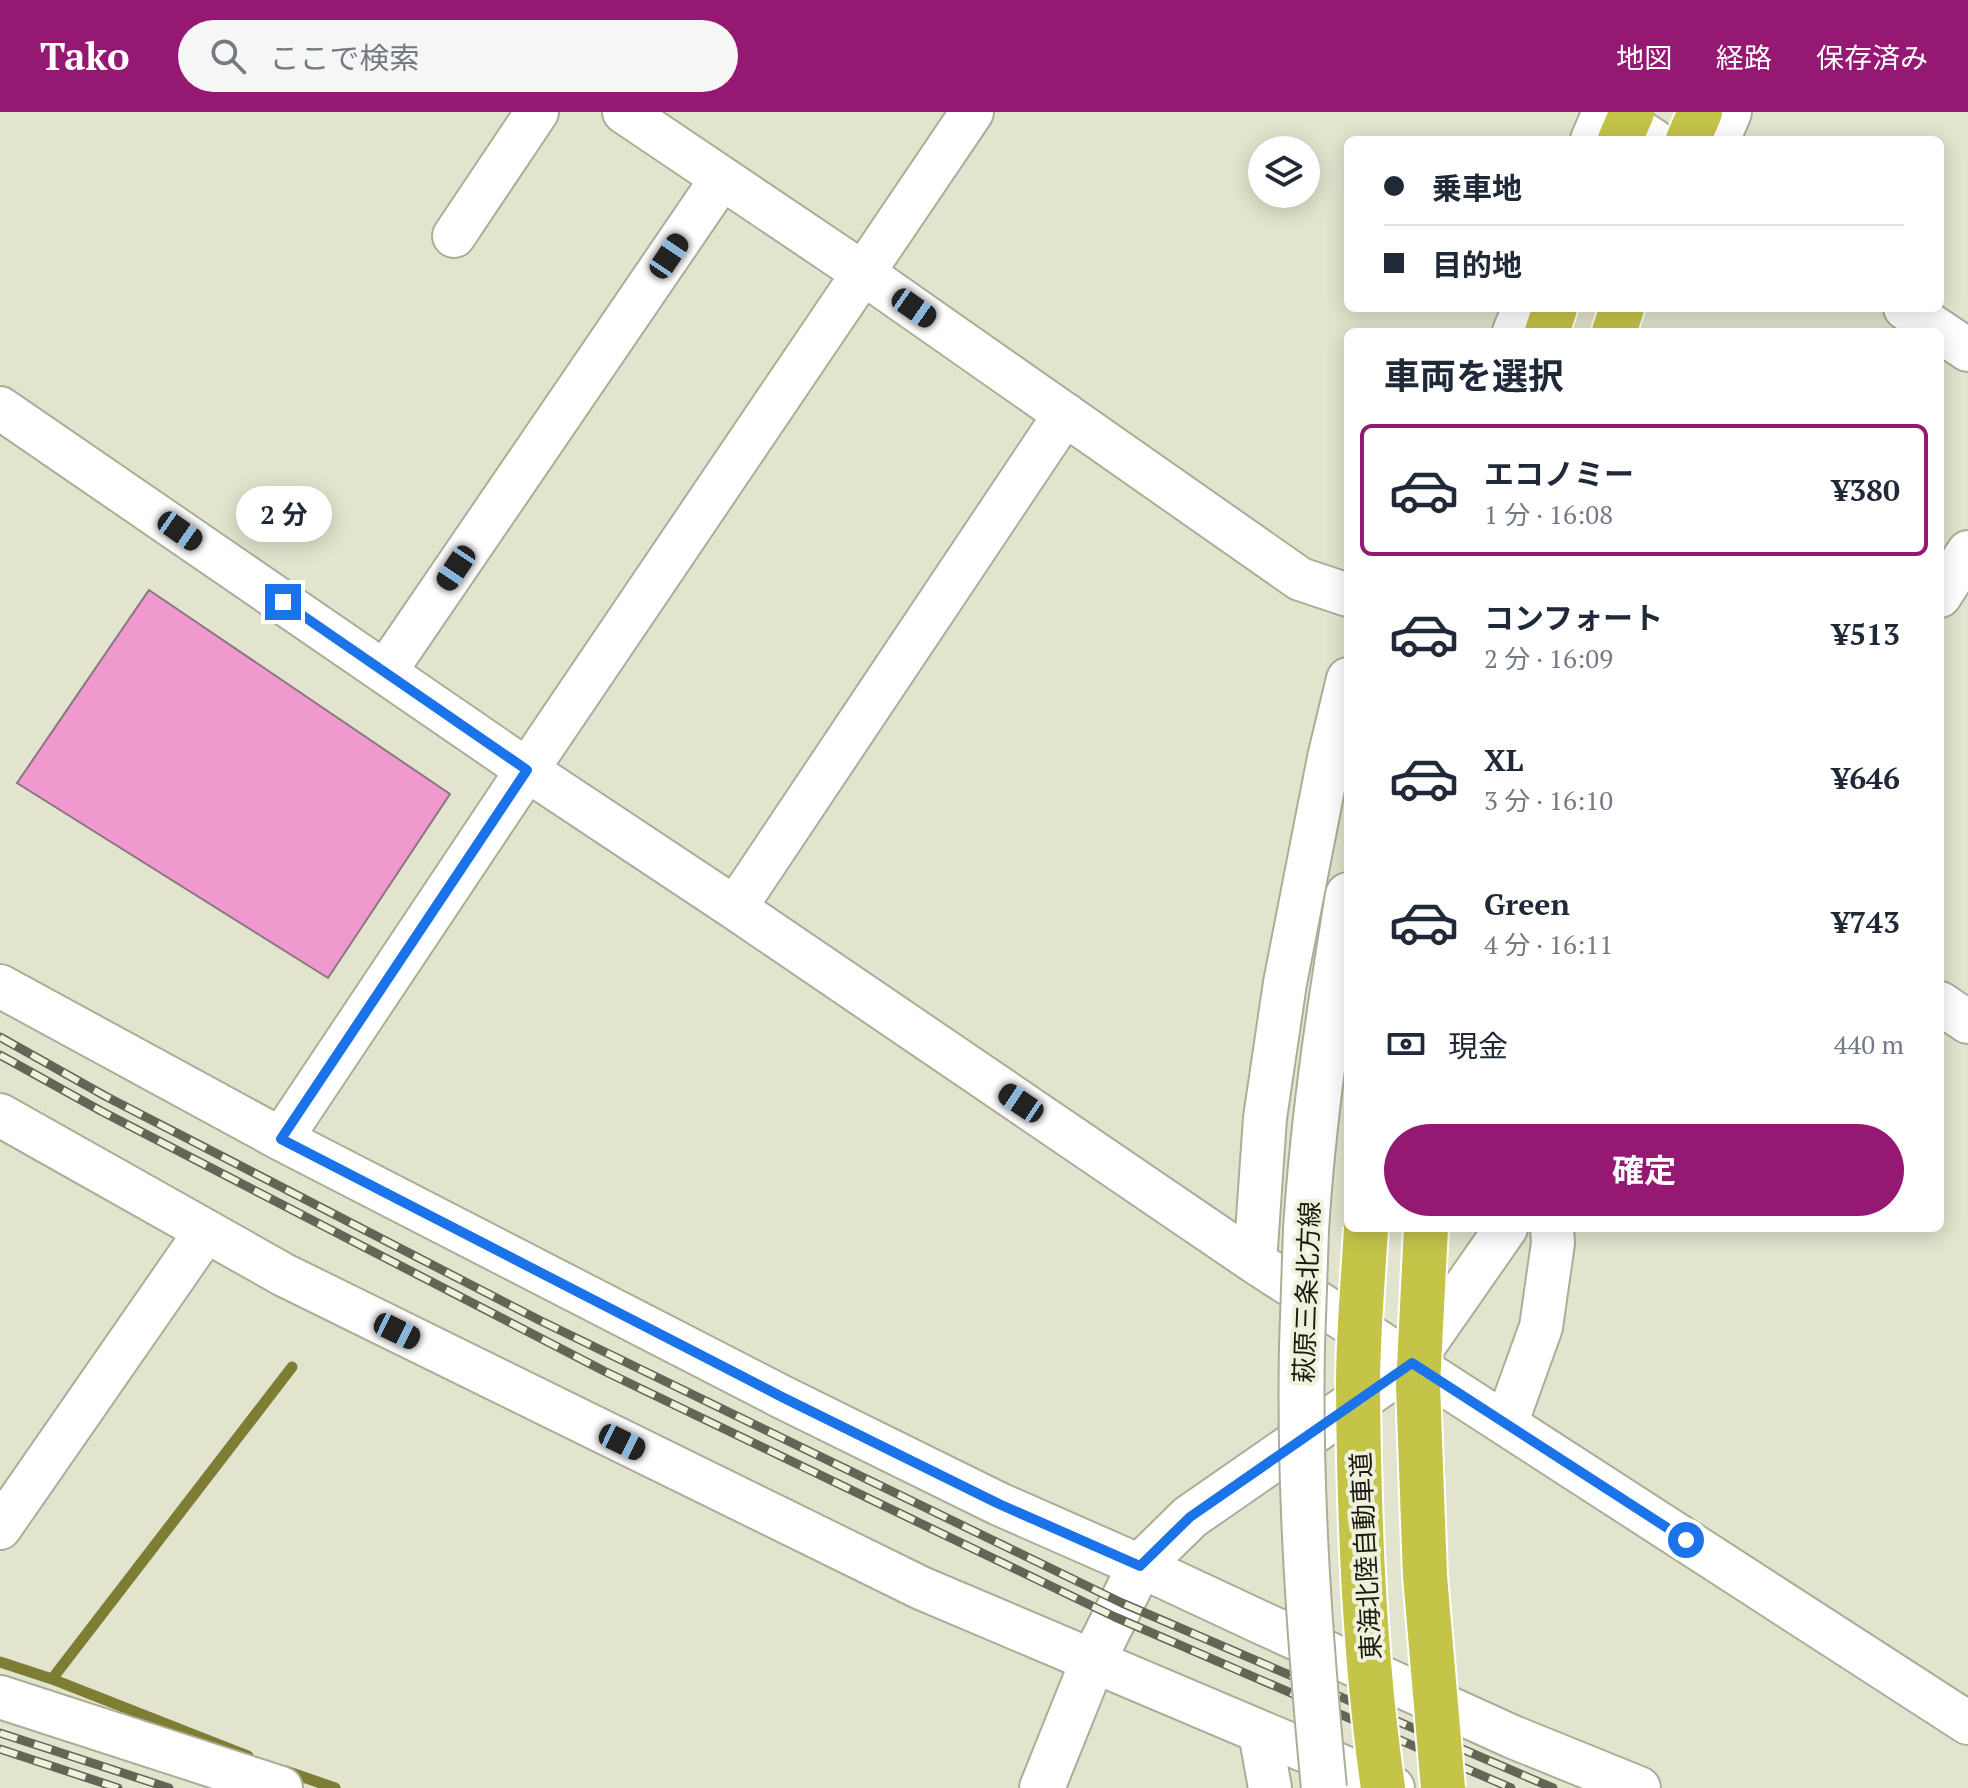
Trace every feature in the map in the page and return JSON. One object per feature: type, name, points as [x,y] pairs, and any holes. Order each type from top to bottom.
[{"type":"highway","points":[[1622,136],[1632,112]]},
{"type":"highway","points":[[1690,136],[1700,112]]},
{"type":"highway","name":"東海北陸自動車道","points":[[1366,1232],[1358,1384],[1362,1570],[1383,1788]]},
{"type":"highway","points":[[1426,1232],[1418,1385],[1425,1576],[1443,1788]]},
{"type":"main road","points":[[1595,136],[1607,112]]},
{"type":"main road","points":[[1719,136],[1729,112]]},
{"type":"main road","points":[[1604,328],[1618,312]]},
{"type":"main road","name":"萩原三条北方線","points":[[1324,1788],[1308,1583],[1302,1348],[1310,1161],[1344,920]]},
{"type":"main road","points":[[1042,1788],[1093,1661],[1140,1566],[1190,1517],[1412,1363]]},
{"type":"street","points":[[454,236],[537,112]]},
{"type":"street","points":[[624,112],[863,273],[1300,579],[1344,594]]},
{"type":"street","points":[[281,1139],[972,112]]},
{"type":"street","points":[[1607,112],[1646,136]]},
{"type":"street","points":[[385,672],[722,178]]},
{"type":"street","points":[[1911,312],[1935,328]]},
{"type":"street","points":[[1944,334],[1968,350]]},
{"type":"street","points":[[0,408],[527,770],[1255,1262],[1968,1723]]},
{"type":"street","points":[[735,908],[1065,414]]},
{"type":"street","points":[[1944,590],[1968,552]]},
{"type":"street","points":[[1255,1262],[1265,1118],[1285,983],[1344,696]]},
{"type":"street","points":[[0,986],[281,1139],[782,1397],[999,1504],[1499,1730],[1639,1788]]},
{"type":"street","points":[[1944,1006],[1968,1022]]},
{"type":"street","points":[[0,1115],[284,1275],[906,1581],[1393,1788]]},
{"type":"street","points":[[0,1528],[206,1231]]},
{"type":"street","points":[[1412,1363],[1503,1232]]},
{"type":"street","points":[[1506,1424],[1541,1327],[1552,1232]]},
{"type":"street","points":[[0,1697],[281,1788]]},
{"type":"street","points":[[1260,1732],[1270,1788]]},
{"type":"building","points":[[149,590],[450,794],[328,978],[17,783]]},
{"type":"waterway","points":[[248,1756],[52,1679],[292,1367]]},
{"type":"waterway","points":[[0,1662],[52,1679]]},
{"type":"waterway","points":[[286,1771],[335,1788]]},
{"type":"railway","points":[[0,1037],[107,1097],[539,1320],[1122,1603],[1553,1788]]},
{"type":"railway","points":[[0,1055],[101,1111],[604,1371],[1115,1617],[1511,1788]]},
{"type":"railway","points":[[0,1733],[169,1788]]},
{"type":"railway","points":[[0,1749],[118,1788]]},
{"type":"route","points":[[283,602],[527,770],[281,1139],[782,1397],[999,1504],[1140,1566],[1190,1517],[1412,1363],[1686,1540]]}]
